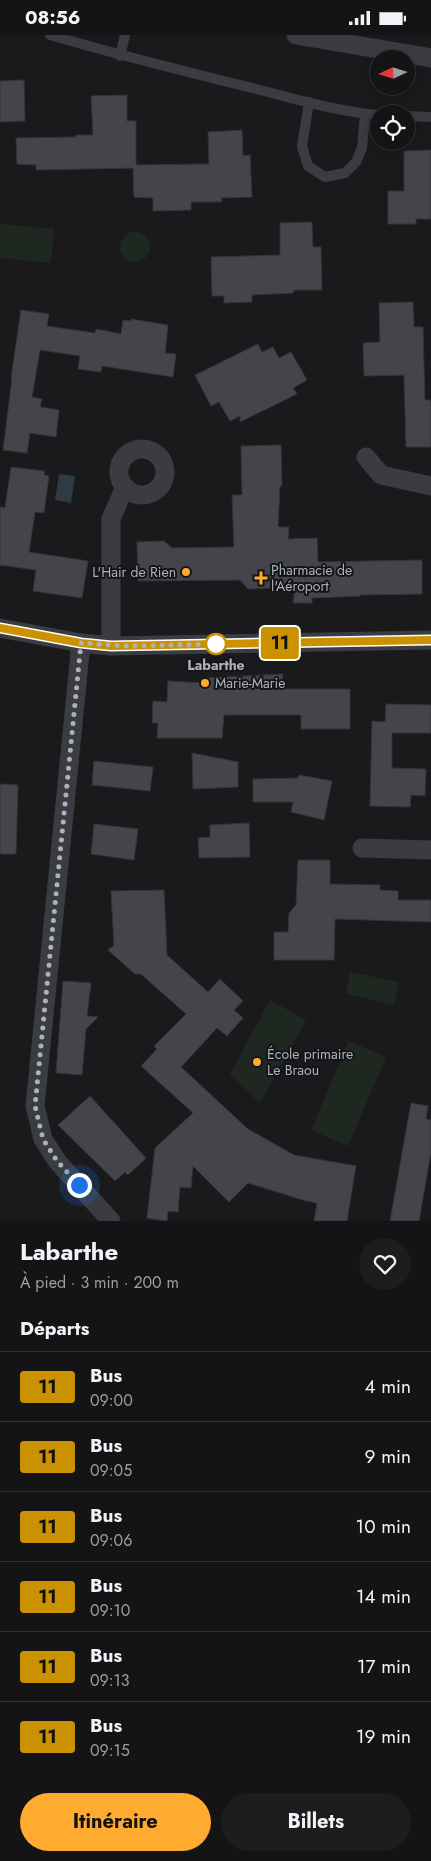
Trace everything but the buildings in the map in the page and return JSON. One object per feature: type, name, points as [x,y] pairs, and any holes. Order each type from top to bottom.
[{"type":"street","points":[[296,35],[431,58]]},
{"type":"street","points":[[366,457],[381,475],[431,486]]},
{"type":"street","points":[[111,646],[111,519],[125,487]]},
{"type":"street","points":[[0,628],[81,643],[111,646],[431,640]]},
{"type":"street","points":[[81,643],[35,1106],[43,1139],[57,1161],[112,1221]]},
{"type":"street","points":[[362,848],[431,850]]},
{"type":"lane","points":[[50,35],[120,56],[309,102],[370,114]]},
{"type":"lane","points":[[120,56],[125,35]]},
{"type":"lane","points":[[309,102],[302,146],[308,166],[325,177],[345,173],[356,162],[362,148],[364,114]]},
{"type":"lane","points":[[415,116],[431,117]]},
{"type":"shaded area","points":[[0,224],[54,229],[51,263],[0,258]]},
{"type":"shaded area","points":[[135,232],[146,236],[150,247],[146,258],[135,262],[124,258],[120,247],[124,236]]},
{"type":"shaded area","points":[[59,474],[75,476],[71,503],[55,500]]},
{"type":"shaded area","points":[[350,972],[399,982],[394,1005],[346,994]]},
{"type":"shaded area","points":[[270,1000],[306,1020],[260,1103],[230,1074]]},
{"type":"shaded area","points":[[349,1041],[386,1057],[348,1146],[311,1130]]},
{"type":"bus line","name":"11","points":[[0,628],[81,643],[111,646],[431,640]]},
{"type":"place","name":"L'Hair de Rien","points":[[186,572]]},
{"type":"place","name":"Pharmacie de l'Aéroport","points":[[261,578]]},
{"type":"place","name":"Labarthe","points":[[216,644]]},
{"type":"place","name":"Marie-Marie","points":[[205,683]]},
{"type":"place","name":"École primaire Le Braou","points":[[257,1062]]},
{"type":"route","points":[[79,1185],[57,1161],[43,1139],[35,1106],[81,643],[111,646],[218,644],[216,644]]}]
